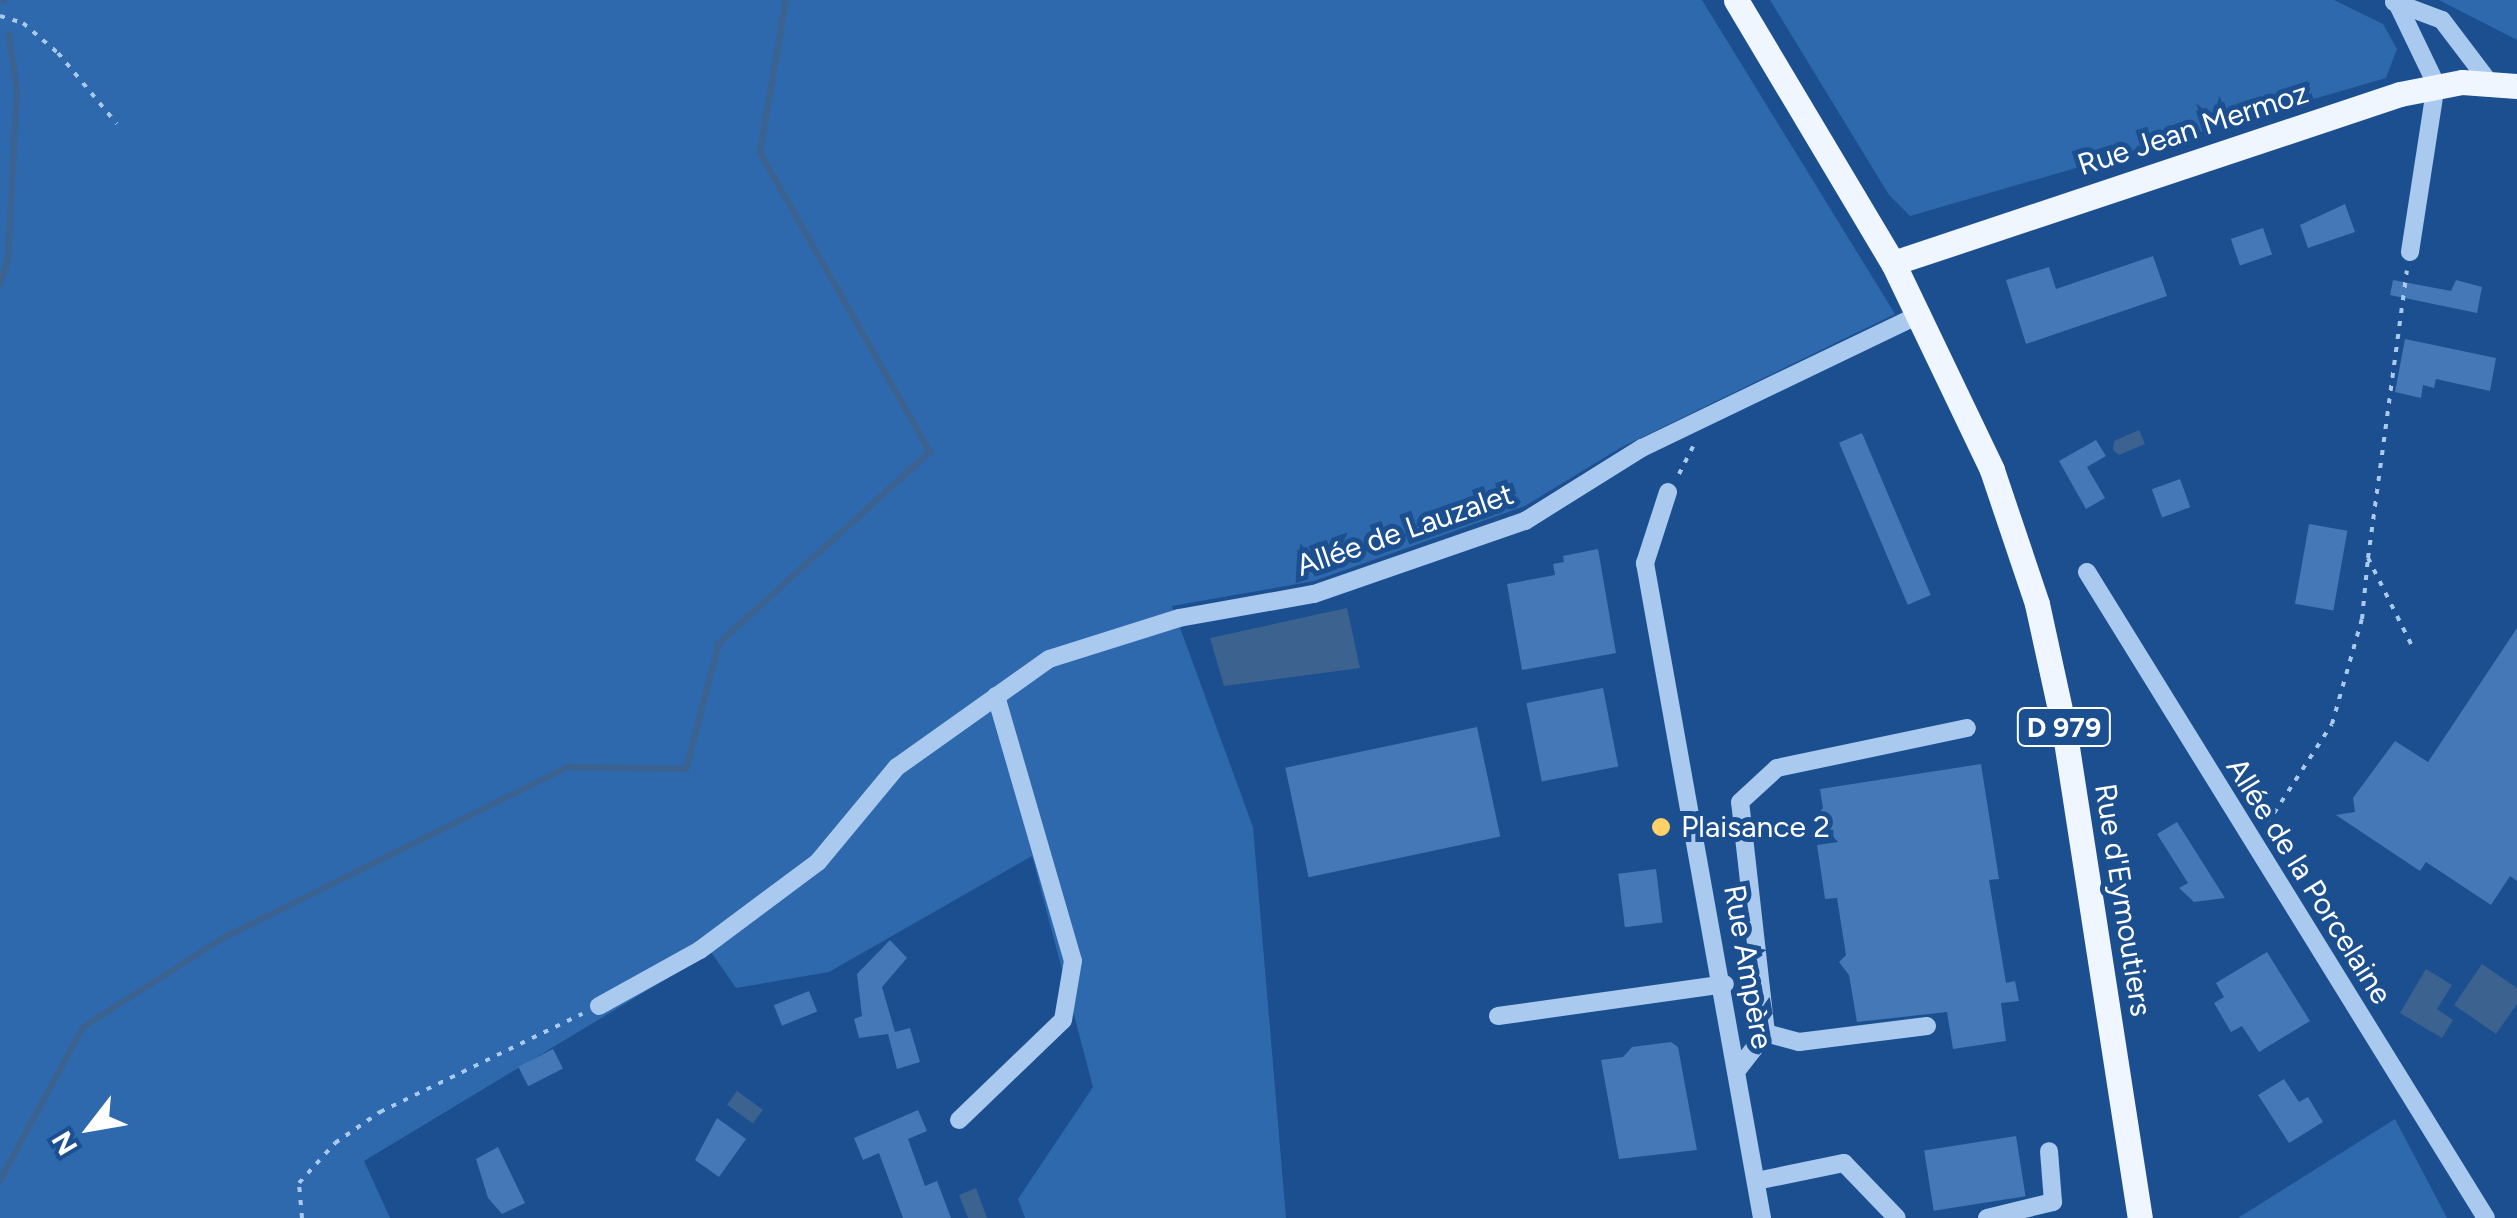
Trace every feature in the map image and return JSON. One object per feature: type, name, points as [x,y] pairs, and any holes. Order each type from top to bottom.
[{"type":"main road","name":"D 979","points":[[1736,0],[1894,262]]},
{"type":"main road","name":"Rue Jean Mermoz","points":[[1894,262],[2436,84],[2489,82],[2517,86]]},
{"type":"main road","name":"Rue d'Eymoutiers","points":[[1894,262],[1992,470],[2037,604],[2064,728],[2140,1218]]},
{"type":"street","points":[[2393,2],[2454,29],[2489,82]]},
{"type":"street","points":[[2393,2],[2436,84],[2410,252]]},
{"type":"street","name":"Allée de Lauzalet","points":[[600,1006],[700,950],[818,862],[897,767],[1049,658],[1178,618],[1314,594],[1526,521],[1693,424],[1921,314]]},
{"type":"street","name":"Rue Ampère","points":[[1668,492],[1645,564],[1724,984],[1762,1218]]},
{"type":"street","name":"Allée de la Porcelaine","points":[[2087,572],[2486,1218]]},
{"type":"street","points":[[958,1120],[1063,1020],[1073,960],[996,696]]},
{"type":"street","points":[[1738,1069],[1766,1032],[1740,802],[1777,768],[1967,728]]},
{"type":"street","points":[[1498,1016],[1724,984]]},
{"type":"street","points":[[1766,1032],[1799,1042],[1927,1026]]},
{"type":"street","points":[[1987,1218],[2053,1202],[2049,1151]]},
{"type":"street","points":[[1756,1180],[1844,1163],[1898,1218]]},
{"type":"path","points":[[0,16],[23,23],[58,53],[117,124]]},
{"type":"path","points":[[2253,844],[2332,724],[2362,619],[2410,252]]},
{"type":"path","points":[[1668,492],[1696,446],[1693,424]]},
{"type":"path","points":[[2368,558],[2413,648]]},
{"type":"path","points":[[302,1218],[299,1183],[336,1144],[380,1112],[600,1006]]},
{"type":"shaded area","points":[[0,0],[1702,0],[1895,314],[1620,448],[1525,506],[1314,581],[1172,606],[1253,827],[1286,1218],[1025,1218],[1018,1199],[1093,1087],[1032,856],[829,972],[736,988],[711,952],[364,1161],[390,1218],[0,1218]]},
{"type":"shaded area","points":[[1770,0],[2334,0],[2383,24],[2397,49],[2386,78],[1910,216],[1889,195]]},
{"type":"shaded area","points":[[2439,0],[2517,0],[2517,40]]},
{"type":"shaded area","points":[[2139,430],[2145,444],[2119,455],[2113,450],[2114,441]]},
{"type":"shaded area","points":[[1347,608],[1360,668],[1224,686],[1210,638]]},
{"type":"shaded area","points":[[2482,964],[2517,988],[2517,1004],[2496,1034],[2454,1005]]},
{"type":"shaded area","points":[[2426,969],[2452,985],[2437,1009],[2453,1020],[2442,1038],[2400,1013]]},
{"type":"shaded area","points":[[737,1091],[763,1110],[753,1124],[727,1105]]},
{"type":"shaded area","points":[[2395,1119],[2447,1218],[2238,1218]]},
{"type":"shaded area","points":[[976,1188],[987,1218],[968,1218],[959,1195]]},
{"type":"building","points":[[2345,204],[2355,232],[2308,248],[2300,225]]},
{"type":"building","points":[[2263,228],[2272,254],[2240,266],[2231,239]]},
{"type":"building","points":[[2153,256],[2167,296],[2026,344],[2006,280],[2049,267],[2056,289]]},
{"type":"building","points":[[2393,280],[2451,291],[2456,280],[2482,287],[2477,313],[2390,295]]},
{"type":"building","points":[[2405,339],[2496,358],[2490,391],[2436,379],[2434,388],[2423,385],[2421,398],[2395,392]]},
{"type":"building","points":[[1862,433],[1931,595],[1908,605],[1839,443]]},
{"type":"building","points":[[2096,440],[2106,456],[2087,467],[2105,498],[2086,509],[2059,461]]},
{"type":"building","points":[[2180,479],[2190,507],[2162,517],[2152,489]]},
{"type":"building","points":[[2309,524],[2347,531],[2333,611],[2295,604]]},
{"type":"building","points":[[1598,549],[1616,653],[1522,670],[1507,584],[1555,575],[1553,564],[1564,562],[1563,556]]},
{"type":"building","points":[[2517,628],[2517,881],[2510,876],[2491,905],[2426,862],[2420,871],[2336,815],[2355,812],[2353,798],[2395,741],[2428,762]]},
{"type":"building","points":[[1603,688],[1618,767],[1542,781],[1526,703]]},
{"type":"building","points":[[1477,727],[1500,837],[1309,877],[1285,768]]},
{"type":"building","points":[[1981,764],[1999,879],[1989,880],[2006,983],[2015,981],[2019,1001],[2001,1003],[2006,1041],[1953,1049],[1947,1012],[1857,1022],[1849,975],[1839,962],[1846,955],[1837,898],[1825,899],[1817,845],[1838,842],[1816,817],[1823,808],[1820,789]]},
{"type":"building","points":[[2177,822],[2225,898],[2194,902],[2179,888],[2188,883],[2157,834]]},
{"type":"building","points":[[1656,869],[1663,923],[1625,927],[1618,874]]},
{"type":"building","points":[[890,940],[907,958],[882,987],[895,1032],[910,1028],[920,1062],[897,1069],[888,1034],[859,1038],[854,1019],[862,1016],[857,974]]},
{"type":"building","points":[[2267,952],[2310,1021],[2259,1052],[2242,1026],[2231,1032],[2214,1003],[2224,997],[2216,983]]},
{"type":"building","points":[[809,991],[817,1011],[782,1026],[774,1005]]},
{"type":"building","points":[[1671,1042],[1678,1047],[1697,1150],[1619,1159],[1601,1060],[1623,1057],[1632,1047]]},
{"type":"building","points":[[553,1049],[563,1069],[528,1086],[518,1067]]},
{"type":"building","points":[[2284,1079],[2299,1102],[2308,1097],[2323,1122],[2289,1143],[2258,1095]]},
{"type":"building","points":[[918,1110],[927,1131],[908,1139],[925,1186],[937,1181],[951,1218],[903,1218],[879,1153],[863,1160],[854,1138]]},
{"type":"building","points":[[717,1118],[746,1139],[719,1177],[695,1160]]},
{"type":"building","points":[[2016,1136],[2026,1196],[1934,1211],[1924,1151]]},
{"type":"building","points":[[498,1147],[525,1203],[502,1214],[488,1198],[476,1159]]},
{"type":"waterway","points":[[0,1180],[83,1027],[223,938],[568,767],[686,769],[719,643],[930,452],[760,153],[786,0]]},
{"type":"waterway","points":[[0,284],[8,260],[17,91],[9,35]]},
{"type":"place","name":"Plaisance 2","points":[[1661,827]]}]
